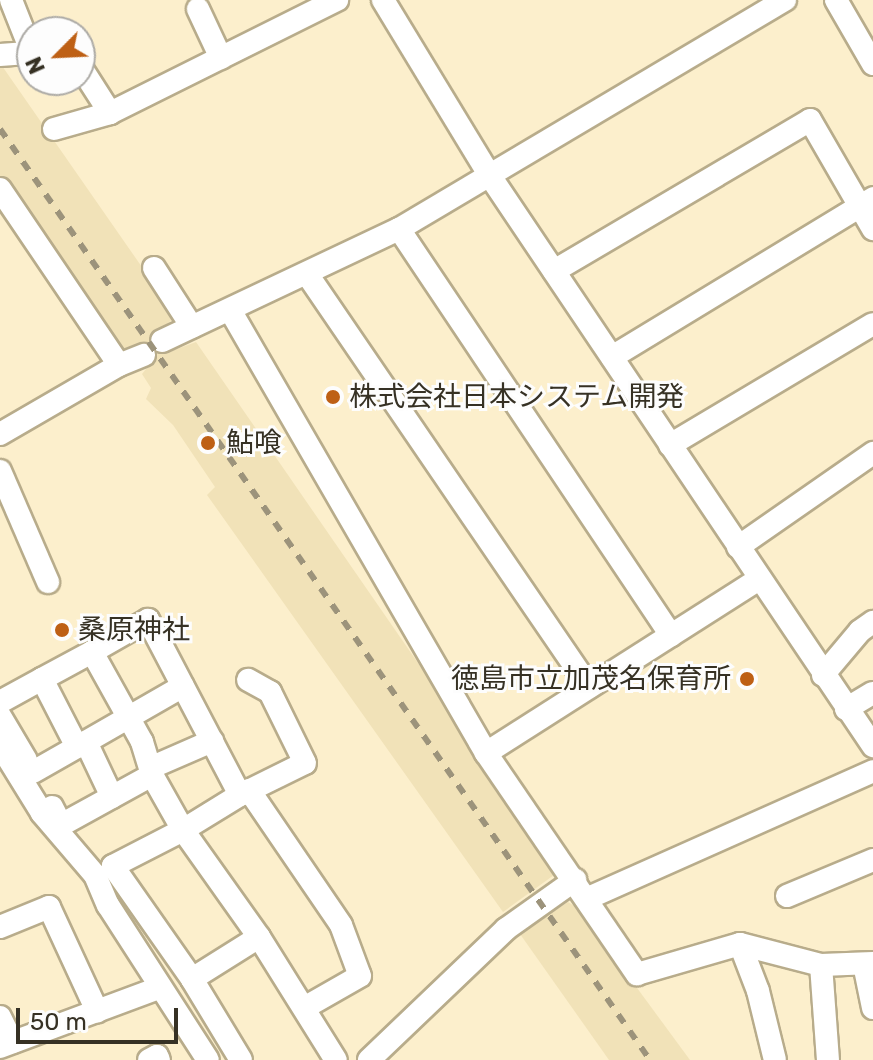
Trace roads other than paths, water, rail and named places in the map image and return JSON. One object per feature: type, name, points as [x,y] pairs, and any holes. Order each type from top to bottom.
[{"type":"street","points":[[54,129],[110,113],[337,0]]},
{"type":"street","points":[[383,0],[490,176],[873,746]]},
{"type":"street","points":[[162,341],[399,229],[785,0]]},
{"type":"street","points":[[836,0],[873,64]]},
{"type":"street","points":[[201,3],[221,58]]},
{"type":"street","points":[[96,91],[110,113]]},
{"type":"street","points":[[554,271],[810,120],[866,202],[873,229]]},
{"type":"street","points":[[0,189],[119,365]]},
{"type":"street","points":[[612,357],[866,202]]},
{"type":"street","points":[[399,229],[671,635]]},
{"type":"street","points":[[154,268],[192,327]]},
{"type":"street","points":[[307,274],[589,687]]},
{"type":"street","points":[[230,310],[486,753],[637,974],[740,944],[821,965],[868,964],[873,1008]]},
{"type":"street","points":[[670,445],[873,324]]},
{"type":"street","points":[[0,434],[119,365],[144,355]]},
{"type":"street","points":[[738,547],[873,453]]},
{"type":"street","points":[[0,471],[48,582]]},
{"type":"street","points":[[486,753],[759,579]]},
{"type":"street","points":[[0,702],[148,620],[212,741],[245,793],[341,925],[360,976],[304,1008]]},
{"type":"street","points":[[823,675],[860,631],[873,622]]},
{"type":"street","points":[[92,652],[142,742],[151,771],[183,830],[259,937],[336,1060]]},
{"type":"street","points":[[42,679],[112,797]]},
{"type":"street","points":[[104,870],[305,763],[270,692],[248,680]]},
{"type":"street","points":[[33,772],[183,686]]},
{"type":"street","points":[[846,709],[873,693]]},
{"type":"street","points":[[0,716],[61,825],[151,771],[212,741]]},
{"type":"street","points":[[0,745],[42,813],[104,870],[192,979],[241,1060]]},
{"type":"street","points":[[369,1060],[506,929],[580,890],[873,771]]},
{"type":"street","points":[[787,896],[873,860]]},
{"type":"street","points":[[104,870],[108,905],[208,1060]]},
{"type":"street","points":[[0,927],[49,907],[97,1011]]},
{"type":"street","points":[[192,979],[259,937]]},
{"type":"street","points":[[740,944],[758,991],[775,1060]]},
{"type":"street","points":[[821,965],[828,1060]]},
{"type":"street","points":[[0,1017],[6,1045],[159,988]]},
{"type":"street","points":[[149,1060],[157,1056],[159,1060]]},
{"type":"railway","points":[[0,129],[650,1060]]},
{"type":"place","name":"株式会社日本システム開発","points":[[333,397]]},
{"type":"place","name":"鮎喰","points":[[208,443]]},
{"type":"place","name":"桑原神社","points":[[62,630]]},
{"type":"place","name":"徳島市立加茂名保育所","points":[[747,679]]}]
